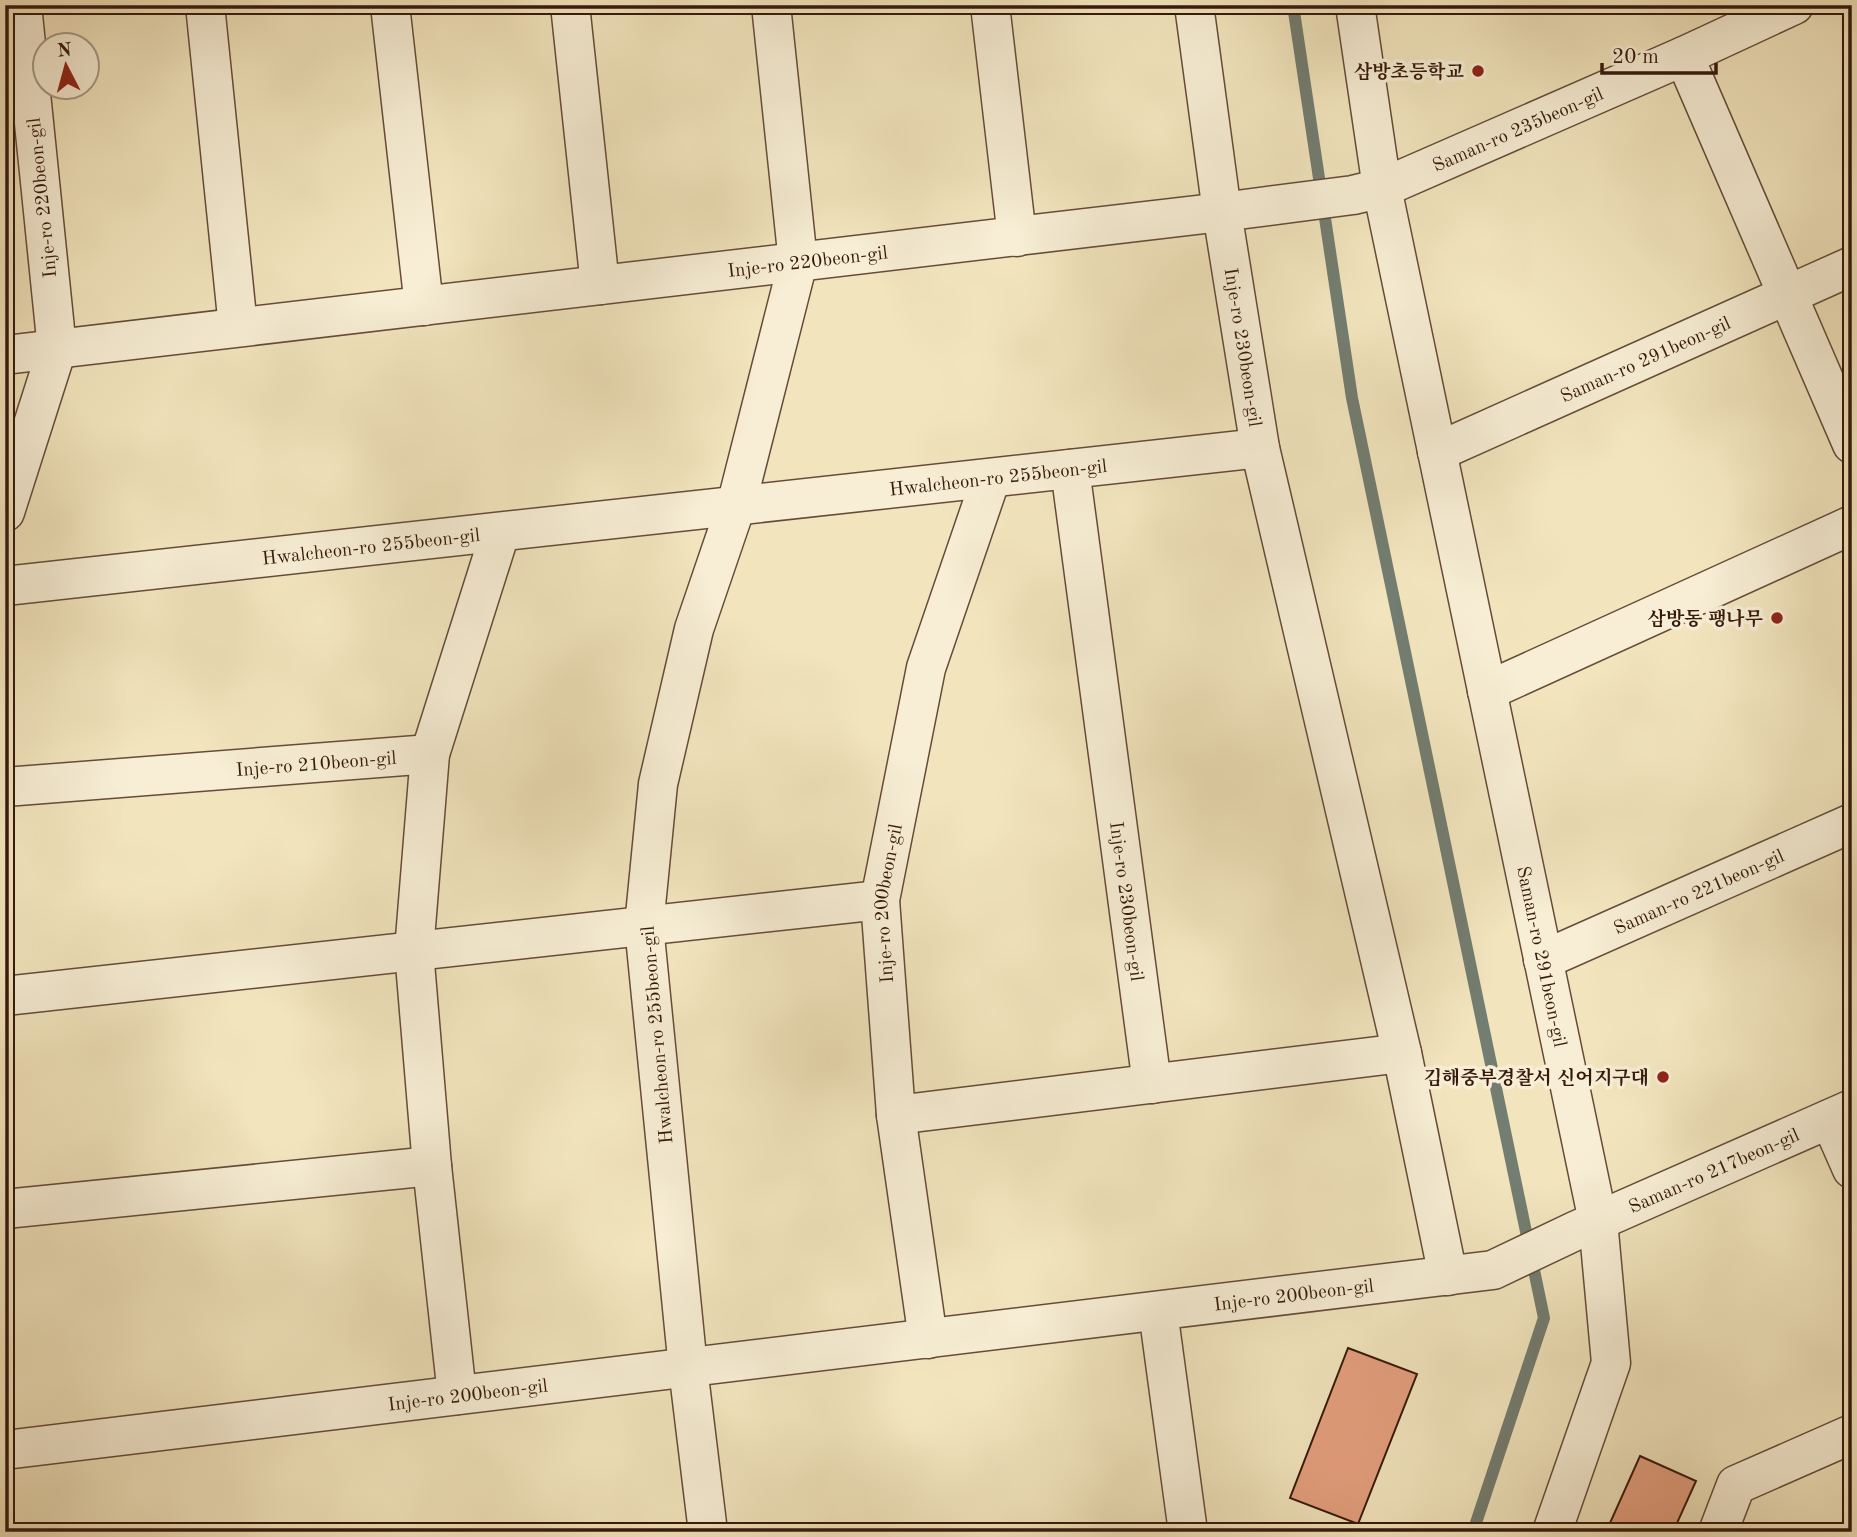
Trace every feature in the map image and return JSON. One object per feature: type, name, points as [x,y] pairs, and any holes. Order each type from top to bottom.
[{"type":"street","name":"Inje-ro 220beon-gil","points":[[22,5],[57,349]]},
{"type":"street","points":[[205,5],[237,327]]},
{"type":"street","points":[[390,5],[424,306]]},
{"type":"street","points":[[570,5],[600,285]]},
{"type":"street","name":"Hwalcheon-ro 255beon-gil","points":[[708,1532],[688,1368],[644,926],[658,784],[694,629],[736,506],[798,262],[771,5]]},
{"type":"street","points":[[990,5],[1017,237]]},
{"type":"street","name":"Inje-ro 230beon-gil","points":[[1194,5],[1236,211],[1260,448],[1402,1054],[1448,1276]]},
{"type":"street","name":"Saman-ro 291beon-gil","points":[[1355,5],[1367,192],[1437,452],[1543,960],[1586,1226]]},
{"type":"street","name":"Saman-ro 235beon-gil","points":[[1236,211],[1367,192],[1684,56],[1794,5]]},
{"type":"street","points":[[1684,56],[1852,444]]},
{"type":"street","name":"Inje-ro 220beon-gil","points":[[5,355],[1236,211]]},
{"type":"street","name":"Saman-ro 291beon-gil","points":[[1437,452],[1852,266]]},
{"type":"street","points":[[5,512],[57,349]]},
{"type":"street","name":"Hwalcheon-ro 255beon-gil","points":[[5,586],[1260,448]]},
{"type":"street","name":"Inje-ro 230beon-gil","points":[[1070,469],[1152,1084]]},
{"type":"street","name":"Inje-ro 200beon-gil","points":[[928,1339],[896,1115],[880,900],[926,668],[990,478]]},
{"type":"street","points":[[1487,691],[1852,525]]},
{"type":"street","points":[[457,1395],[432,1166],[414,951],[430,754],[500,533]]},
{"type":"street","name":"Inje-ro 210beon-gil","points":[[5,787],[430,754]]},
{"type":"street","name":"Saman-ro 221beon-gil","points":[[1543,960],[1852,822]]},
{"type":"street","points":[[5,996],[880,900]]},
{"type":"street","points":[[896,1115],[1402,1054]]},
{"type":"street","points":[[1841,1114],[1852,1169]]},
{"type":"street","name":"Saman-ro 217beon-gil","points":[[1493,1270],[1586,1226],[1841,1114]]},
{"type":"street","points":[[5,1209],[432,1166]]},
{"type":"street","points":[[1552,1532],[1611,1363],[1586,1226]]},
{"type":"street","name":"Inje-ro 200beon-gil","points":[[5,1450],[1493,1270]]},
{"type":"street","points":[[1158,1311],[1188,1532]]},
{"type":"street","points":[[1718,1532],[1736,1485],[1852,1434]]},
{"type":"building","points":[[1348,1348],[1417,1374],[1358,1524],[1290,1498]]},
{"type":"building","points":[[1640,1456],[1696,1481],[1673,1532],[1606,1532]]},
{"type":"waterway","points":[[1293,5],[1352,398],[1544,1318],[1473,1532]]},
{"type":"place","name":"삼방초등학교","points":[[1478,71]]},
{"type":"place","name":"삼방동 팽나무","points":[[1777,618]]},
{"type":"place","name":"김해중부경찰서 신어지구대","points":[[1663,1077]]}]
